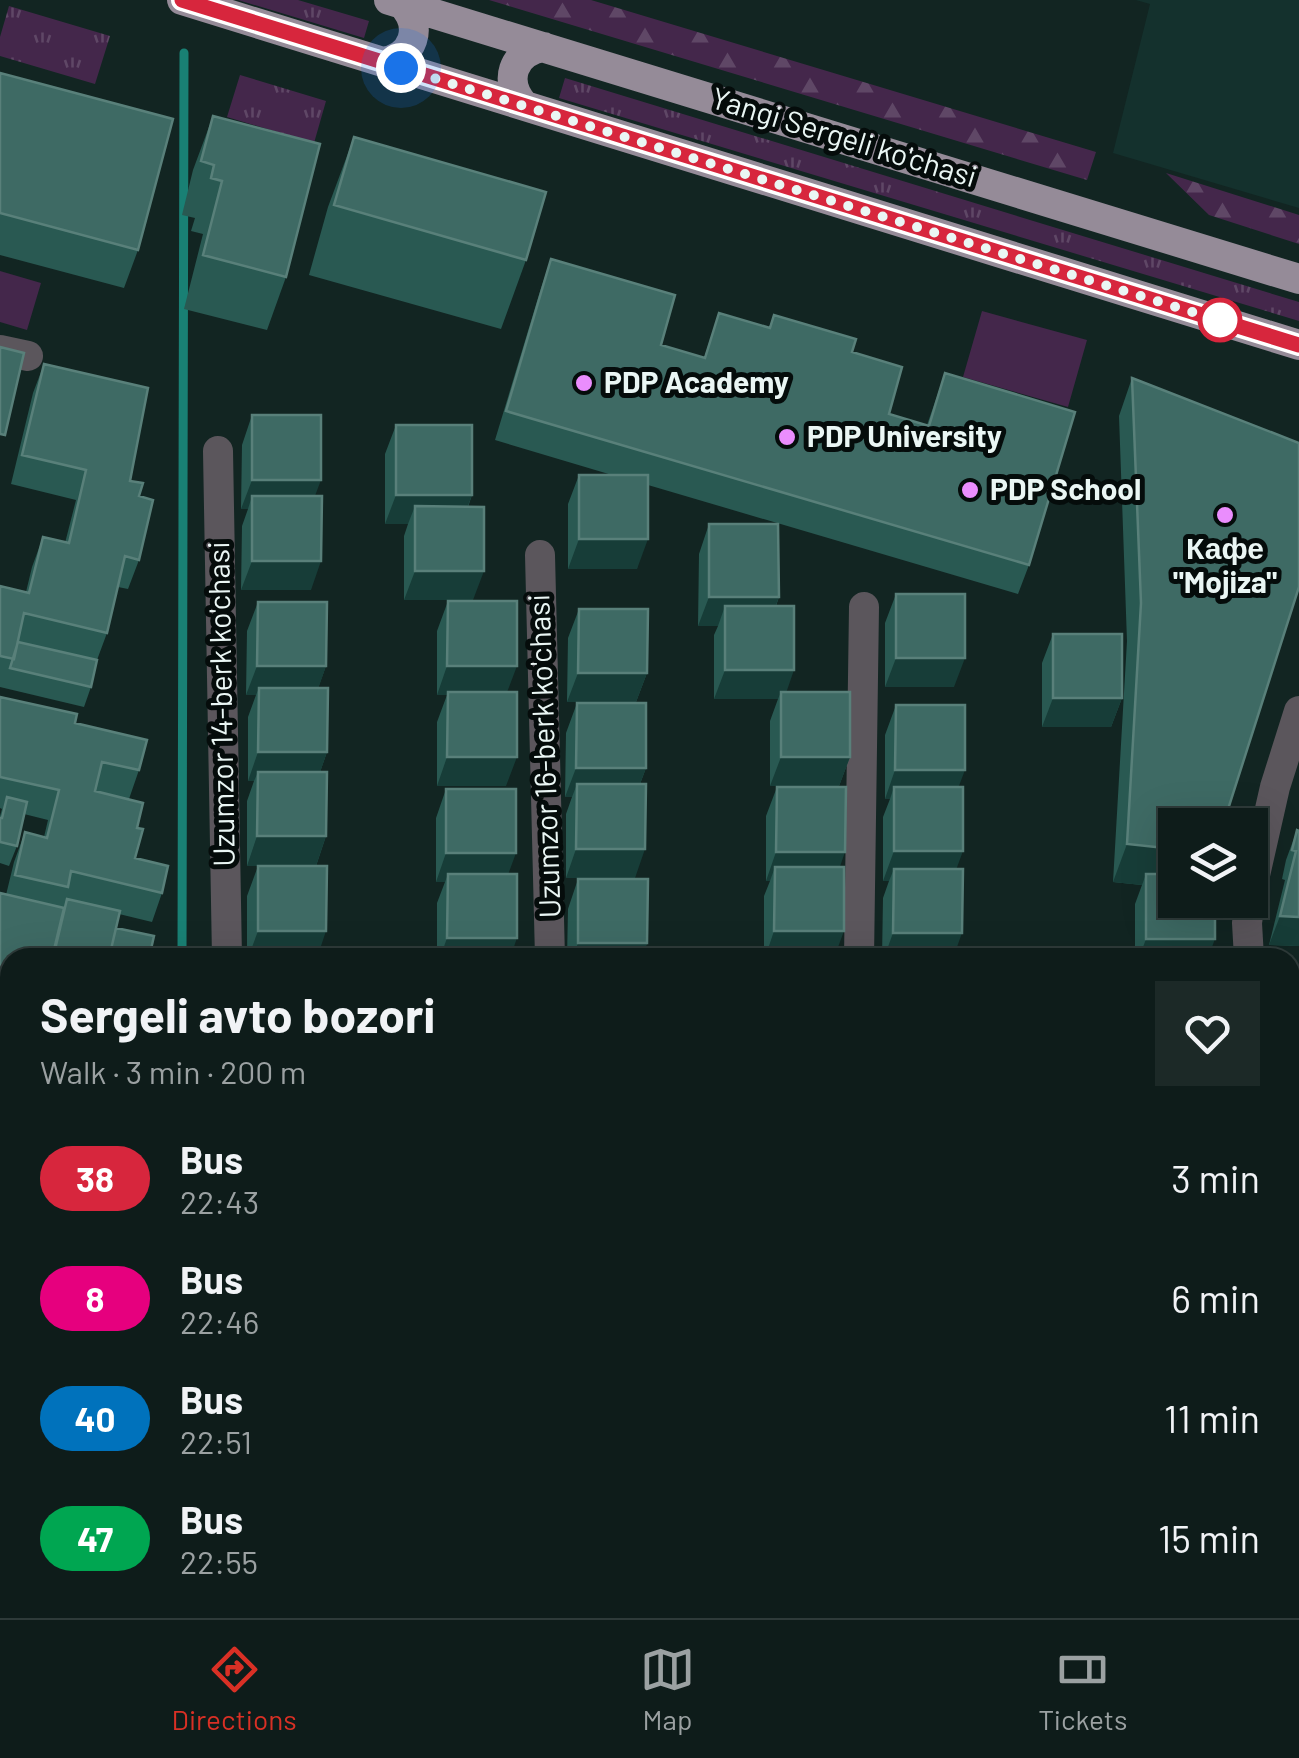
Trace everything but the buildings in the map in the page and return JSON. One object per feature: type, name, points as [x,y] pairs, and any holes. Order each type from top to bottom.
[{"type":"main road","name":"Yangi Sergeli ko'chasi","points":[[182,0],[1299,345]]},
{"type":"main road","name":"Yangi Sergeli ko'chasi","points":[[396,2],[1299,278]]},
{"type":"main road","points":[[382,62],[402,55],[414,39],[414,22],[396,2]]},
{"type":"main road","points":[[524,106],[513,88],[513,70],[525,54],[544,47]]},
{"type":"street","name":"Uzumzor 14-berk ko'chasi","points":[[218,451],[227,948]]},
{"type":"street","name":"Uzumzor 16-berk ko'chasi","points":[[540,555],[550,948]]},
{"type":"street","points":[[858,948],[864,607]]},
{"type":"street","points":[[1268,818],[1299,711]]},
{"type":"street","points":[[1248,918],[1248,948]]},
{"type":"shaded area","points":[[1136,0],[1299,0],[1299,208],[1113,153],[1150,4]]},
{"type":"green space","points":[[238,0],[298,0],[369,21],[364,38]]},
{"type":"green space","points":[[489,0],[591,0],[1096,152],[1087,180]]},
{"type":"green space","points":[[9,6],[110,36],[95,84],[0,56],[0,37]]},
{"type":"green space","points":[[240,75],[326,101],[314,143],[227,117]]},
{"type":"green space","points":[[565,78],[1299,302],[1299,321],[559,98]]},
{"type":"green space","points":[[1166,173],[1299,215],[1299,244],[1209,215]]},
{"type":"green space","points":[[0,271],[41,283],[27,330],[0,322]]},
{"type":"green space","points":[[982,311],[1087,340],[1068,407],[963,377]]},
{"type":"waterway","points":[[182,948],[184,53]]},
{"type":"bus line","name":"38","points":[[182,0],[1299,345]]},
{"type":"place","name":"PDP Academy","points":[[584,383]]},
{"type":"place","name":"PDP University","points":[[787,437]]},
{"type":"place","name":"PDP School","points":[[970,490]]},
{"type":"place","name":"Кафе \"Mojiza\"","points":[[1225,515]]},
{"type":"route","points":[[401,68],[1228,323],[1220,320]]}]
